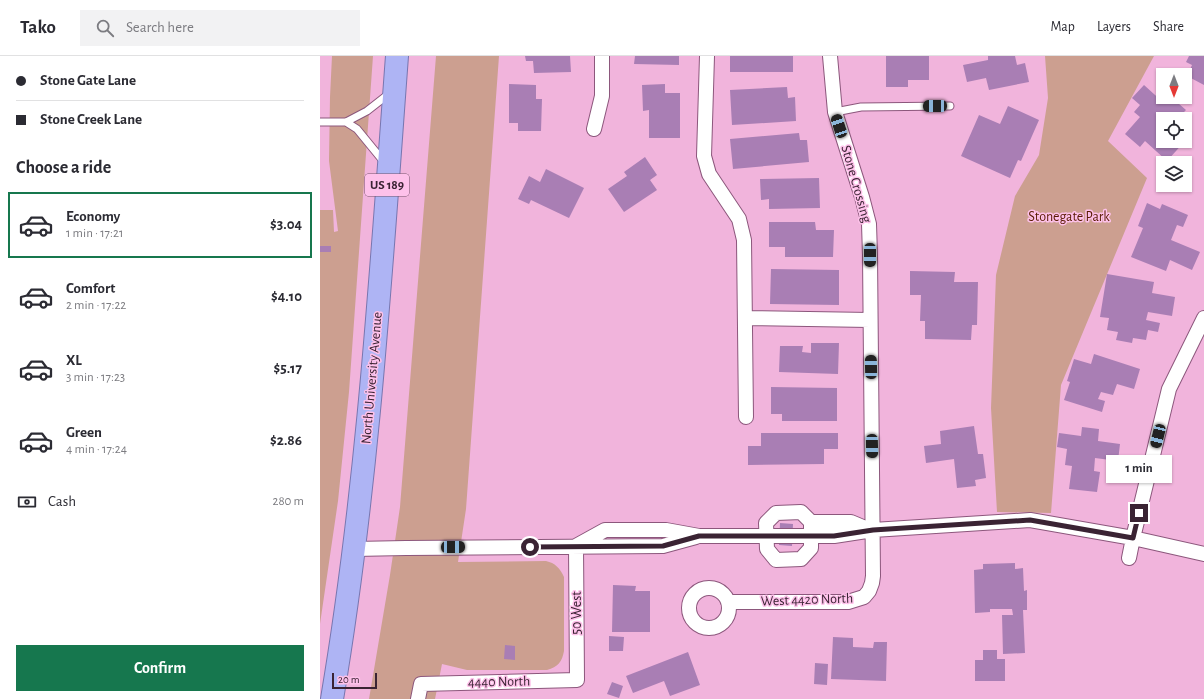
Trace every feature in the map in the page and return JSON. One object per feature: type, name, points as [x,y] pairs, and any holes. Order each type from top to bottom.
[{"type":"highway","name":"North University Avenue","points":[[332,699],[354,549],[369,419],[397,56]]},
{"type":"street","points":[[594,129],[602,96],[602,56]]},
{"type":"street","points":[[706,56],[704,156],[709,174],[739,219],[744,240],[746,417]]},
{"type":"street","name":"Stone Crossing","points":[[830,56],[835,112],[869,224],[873,530]]},
{"type":"street","points":[[745,318],[870,320]]},
{"type":"street","points":[[1129,558],[1169,389],[1204,318]]},
{"type":"street","points":[[811,522],[811,548],[801,559],[776,560],[767,549],[766,523],[776,513],[801,512],[811,522],[851,522],[873,530]]},
{"type":"street","points":[[354,549],[663,546],[699,536],[834,536],[873,530],[1030,520],[1133,538],[1204,554]]},
{"type":"street","name":"West 4420 North","points":[[728,602],[848,602],[864,597],[869,591],[872,583],[873,530]]},
{"type":"street","name":"50 West","points":[[576,546],[577,680]]},
{"type":"street","name":"4440 North","points":[[418,699],[420,684],[577,680]]},
{"type":"lane","points":[[320,122],[346,122],[367,111],[395,90]]},
{"type":"lane","points":[[835,112],[861,107],[950,106]]},
{"type":"lane","points":[[346,122],[357,129],[389,167]]},
{"type":"green space","points":[[332,56],[373,56],[349,392],[338,501],[320,624],[320,210],[333,210],[334,232],[338,231],[329,161]]},
{"type":"green space","points":[[436,56],[499,56],[466,509],[458,562],[546,561],[557,566],[564,577],[564,651],[559,664],[547,670],[467,670],[442,664],[435,699],[369,699],[400,507]]},
{"type":"green space","name":"Stonegate Park","points":[[1045,56],[1154,56],[1108,141],[1147,178],[1061,385],[1051,513],[997,512],[991,408],[996,275],[1015,196],[1039,155],[1048,98]]},
{"type":"building","points":[[525,56],[570,56],[571,72],[534,73],[533,61],[526,61]]},
{"type":"building","points":[[635,56],[679,56],[679,65],[634,64]]},
{"type":"building","points":[[730,56],[793,56],[793,72],[730,72]]},
{"type":"building","points":[[886,56],[929,56],[929,80],[908,80],[908,87],[886,87]]},
{"type":"building","points":[[988,56],[1015,56],[1017,65],[1025,63],[1029,82],[989,90],[986,78],[967,82],[963,65],[988,60]]},
{"type":"building","points":[[1189,56],[1204,56],[1204,85],[1192,79],[1192,68],[1191,68],[1192,65],[1186,62]]},
{"type":"building","points":[[509,84],[536,85],[536,99],[542,99],[541,131],[518,131],[518,123],[509,123]]},
{"type":"building","points":[[665,84],[665,93],[680,93],[680,138],[649,138],[649,110],[643,111],[642,85]]},
{"type":"building","points":[[1144,85],[1156,96],[1156,104],[1179,104],[1186,110],[1184,112],[1156,112],[1156,148],[1179,148],[1172,156],[1162,156],[1145,141],[1140,147],[1125,134],[1140,117],[1134,112],[1140,105],[1132,98]]},
{"type":"building","points":[[787,87],[788,98],[795,97],[796,121],[732,125],[730,90]]},
{"type":"building","points":[[1008,106],[1039,120],[1021,161],[1018,160],[1010,178],[961,156],[979,115],[1000,124]]},
{"type":"building","points":[[799,133],[800,140],[807,140],[809,162],[733,169],[730,139]]},
{"type":"building","points":[[645,157],[657,175],[650,180],[657,190],[624,212],[608,189],[627,176],[624,172]]},
{"type":"building","points":[[546,169],[584,188],[569,218],[531,200],[529,204],[518,199],[529,176],[540,182]]},
{"type":"building","points":[[819,178],[820,208],[769,209],[769,199],[761,200],[760,179]]},
{"type":"building","points":[[1147,203],[1160,209],[1162,204],[1188,215],[1183,227],[1177,225],[1171,240],[1200,252],[1192,270],[1170,260],[1166,271],[1131,257],[1143,228],[1138,226]]},
{"type":"building","points":[[769,222],[815,222],[816,230],[834,230],[833,257],[785,257],[785,247],[769,247]]},
{"type":"building","points":[[320,246],[331,246],[331,252],[320,252]]},
{"type":"building","points":[[771,269],[839,270],[839,305],[770,304]]},
{"type":"building","points":[[910,271],[955,272],[954,282],[978,282],[977,325],[972,325],[971,340],[925,339],[925,321],[920,321],[921,295],[910,295]]},
{"type":"building","points":[[1107,274],[1154,282],[1152,293],[1175,297],[1172,316],[1148,312],[1146,320],[1160,323],[1158,332],[1148,330],[1146,340],[1133,338],[1132,343],[1116,340],[1118,332],[1107,330],[1109,318],[1100,317]]},
{"type":"building","points":[[811,343],[839,343],[838,374],[779,372],[780,346],[803,346],[802,352],[811,353]]},
{"type":"building","points":[[1094,354],[1140,369],[1134,389],[1117,384],[1113,395],[1101,392],[1098,399],[1105,401],[1102,412],[1064,400],[1070,382],[1067,381],[1074,359],[1091,364]]},
{"type":"building","points":[[771,387],[837,388],[837,421],[782,421],[782,414],[771,414]]},
{"type":"building","points":[[974,426],[978,454],[983,454],[986,478],[975,480],[976,486],[957,488],[954,459],[926,463],[924,446],[941,444],[940,431]]},
{"type":"building","points":[[1082,427],[1099,429],[1098,441],[1120,444],[1118,461],[1095,458],[1094,471],[1100,472],[1097,492],[1069,489],[1072,466],[1065,465],[1067,449],[1057,447],[1059,433],[1081,436]]},
{"type":"building","points":[[761,433],[838,433],[838,449],[824,449],[824,464],[748,465],[748,446],[761,446]]},
{"type":"building","points":[[780,523],[793,524],[792,546],[779,545]]},
{"type":"building","points":[[1015,563],[1015,569],[1023,568],[1024,591],[1027,590],[1027,610],[1023,610],[1025,653],[1003,654],[1002,615],[1013,615],[1012,609],[990,609],[990,612],[975,613],[974,570],[983,569],[983,564]]},
{"type":"building","points":[[613,585],[636,586],[635,591],[650,591],[650,632],[612,632]]},
{"type":"building","points":[[609,636],[624,637],[623,651],[609,651]]},
{"type":"building","points":[[833,637],[853,638],[853,647],[873,648],[874,642],[887,642],[886,681],[831,679]]},
{"type":"building","points":[[505,645],[515,646],[515,660],[504,659]]},
{"type":"building","points":[[983,650],[997,650],[997,659],[1005,659],[1005,681],[975,681],[975,660],[983,660]]},
{"type":"building","points":[[688,652],[700,685],[670,696],[664,681],[633,693],[626,676]]},
{"type":"building","points":[[815,663],[828,664],[827,685],[814,684]]},
{"type":"building","points":[[612,682],[623,686],[619,698],[607,694]]},
{"type":"route","points":[[530,547],[663,546],[699,536],[834,536],[873,530],[1030,520],[1133,538],[1139,513]]}]
